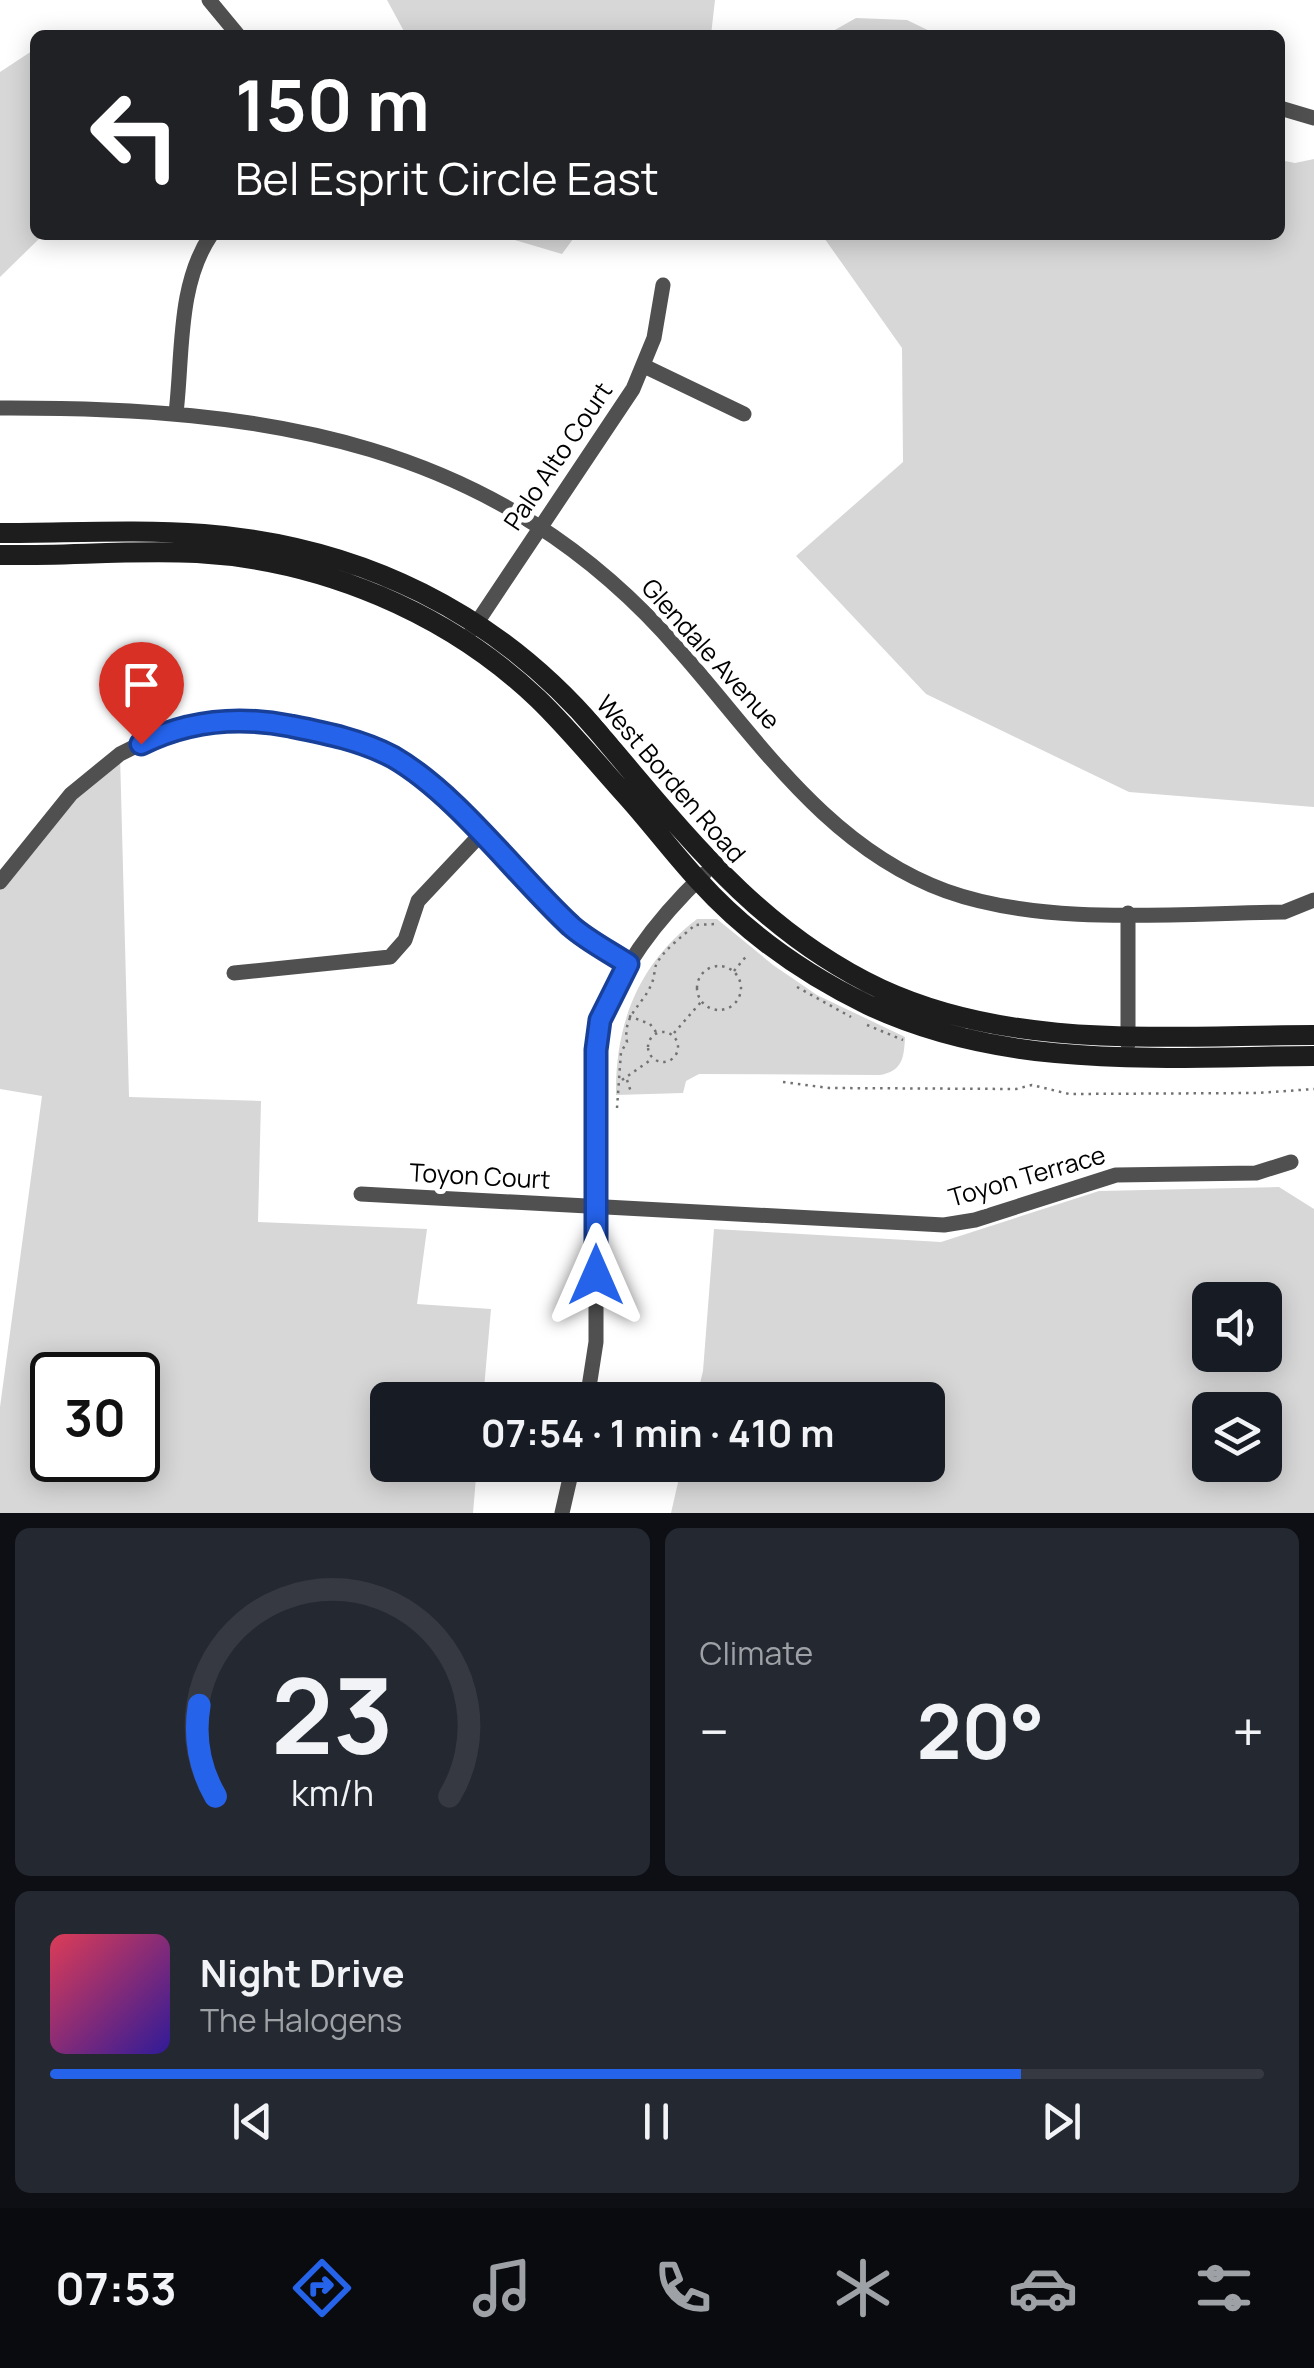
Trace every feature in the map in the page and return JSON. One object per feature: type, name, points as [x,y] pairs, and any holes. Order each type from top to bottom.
[{"type":"main road","name":"West Borden Road","points":[[0,533],[202,534],[303,548],[394,578],[477,623],[543,673],[706,873],[742,924],[782,954],[866,1004],[909,1022],[1002,1048],[1128,1046],[1314,1035]]},
{"type":"main road","name":"West Borden Road","points":[[0,555],[198,553],[280,565],[332,578],[397,602],[464,642],[540,701],[706,873]]},
{"type":"main road","name":"West Borden Road","points":[[1128,1046],[1314,1056]]},
{"type":"street","points":[[209,0],[234,30]]},
{"type":"street","points":[[1285,109],[1314,118]]},
{"type":"street","points":[[176,413],[188,296],[198,254],[207,240]]},
{"type":"street","name":"Palo Alto Court","points":[[464,642],[633,389],[654,338],[663,285]]},
{"type":"street","points":[[644,366],[744,414]]},
{"type":"street","name":"Glendale Avenue","points":[[0,408],[176,413],[252,421],[343,440],[440,473],[540,527],[637,605],[832,824],[904,872],[946,891],[1040,912],[1284,912],[1314,900]]},
{"type":"street","points":[[0,882],[71,794],[120,754],[162,733],[208,722],[257,720],[342,736],[392,756],[424,778],[574,928],[628,964]]},
{"type":"street","points":[[234,973],[390,957],[405,940],[418,901],[481,834]]},
{"type":"street","points":[[590,1382],[596,1342],[596,1050],[600,1020],[628,964],[706,873]]},
{"type":"street","points":[[1128,913],[1128,1046]]},
{"type":"street","name":"Toyon Terrace","points":[[596,1208],[944,1225],[975,1220],[1116,1175],[1256,1173],[1291,1162]]},
{"type":"street","name":"Toyon Court","points":[[360,1194],[596,1208]]},
{"type":"street","points":[[562,1513],[569,1482]]},
{"type":"path","points":[[617,1108],[621,1052],[627,1042],[629,1016],[653,980],[655,966],[697,924],[718,925]]},
{"type":"path","points":[[734,972],[749,952],[758,960]]},
{"type":"path","points":[[719,966],[734,972],[741,990],[733,1005],[717,1010],[702,1002],[698,990],[702,974],[719,966]]},
{"type":"path","points":[[789,982],[845,1015],[903,1040]]},
{"type":"path","points":[[673,1035],[702,1002]]},
{"type":"path","points":[[629,1016],[650,1024],[656,1033],[673,1035]]},
{"type":"path","points":[[656,1033],[648,1045],[653,1058],[664,1062],[675,1056],[678,1047],[673,1035]]},
{"type":"path","points":[[619,1080],[627,1079],[653,1058]]},
{"type":"path","points":[[627,1079],[632,1092]]},
{"type":"path","points":[[783,1082],[829,1088],[1016,1089],[1032,1085],[1070,1094],[1314,1089]]},
{"type":"shaded area","points":[[387,0],[715,0],[712,30],[403,30]]},
{"type":"shaded area","points":[[856,18],[907,20],[928,30],[835,30]]},
{"type":"shaded area","points":[[30,52],[30,240],[38,240],[0,277],[0,72]]},
{"type":"shaded area","points":[[1314,159],[1314,807],[1129,792],[926,694],[796,556],[903,462],[902,348],[826,240],[1285,240],[1285,161]]},
{"type":"shaded area","points":[[515,240],[572,240],[562,254]]},
{"type":"shaded area","points":[[120,754],[129,1097],[261,1101],[258,1222],[427,1229],[417,1304],[491,1309],[485,1382],[370,1382],[370,1482],[476,1482],[473,1513],[0,1513],[0,1407],[42,1096],[0,1089],[0,882],[71,794]]},
{"type":"shaded area","points":[[697,919],[717,919],[817,995],[905,1037],[898,1066],[880,1075],[699,1074],[686,1081],[683,1093],[616,1095],[620,1043],[634,996],[660,955]]},
{"type":"shaded area","points":[[1279,1187],[1314,1209],[1314,1513],[671,1513],[678,1482],[945,1482],[945,1382],[700,1382],[714,1229],[941,1242],[1099,1191]]},
{"type":"route","points":[[141,744],[162,733],[208,722],[257,720],[342,736],[392,756],[424,778],[574,928],[628,964],[600,1020],[596,1050],[596,1275]]}]
